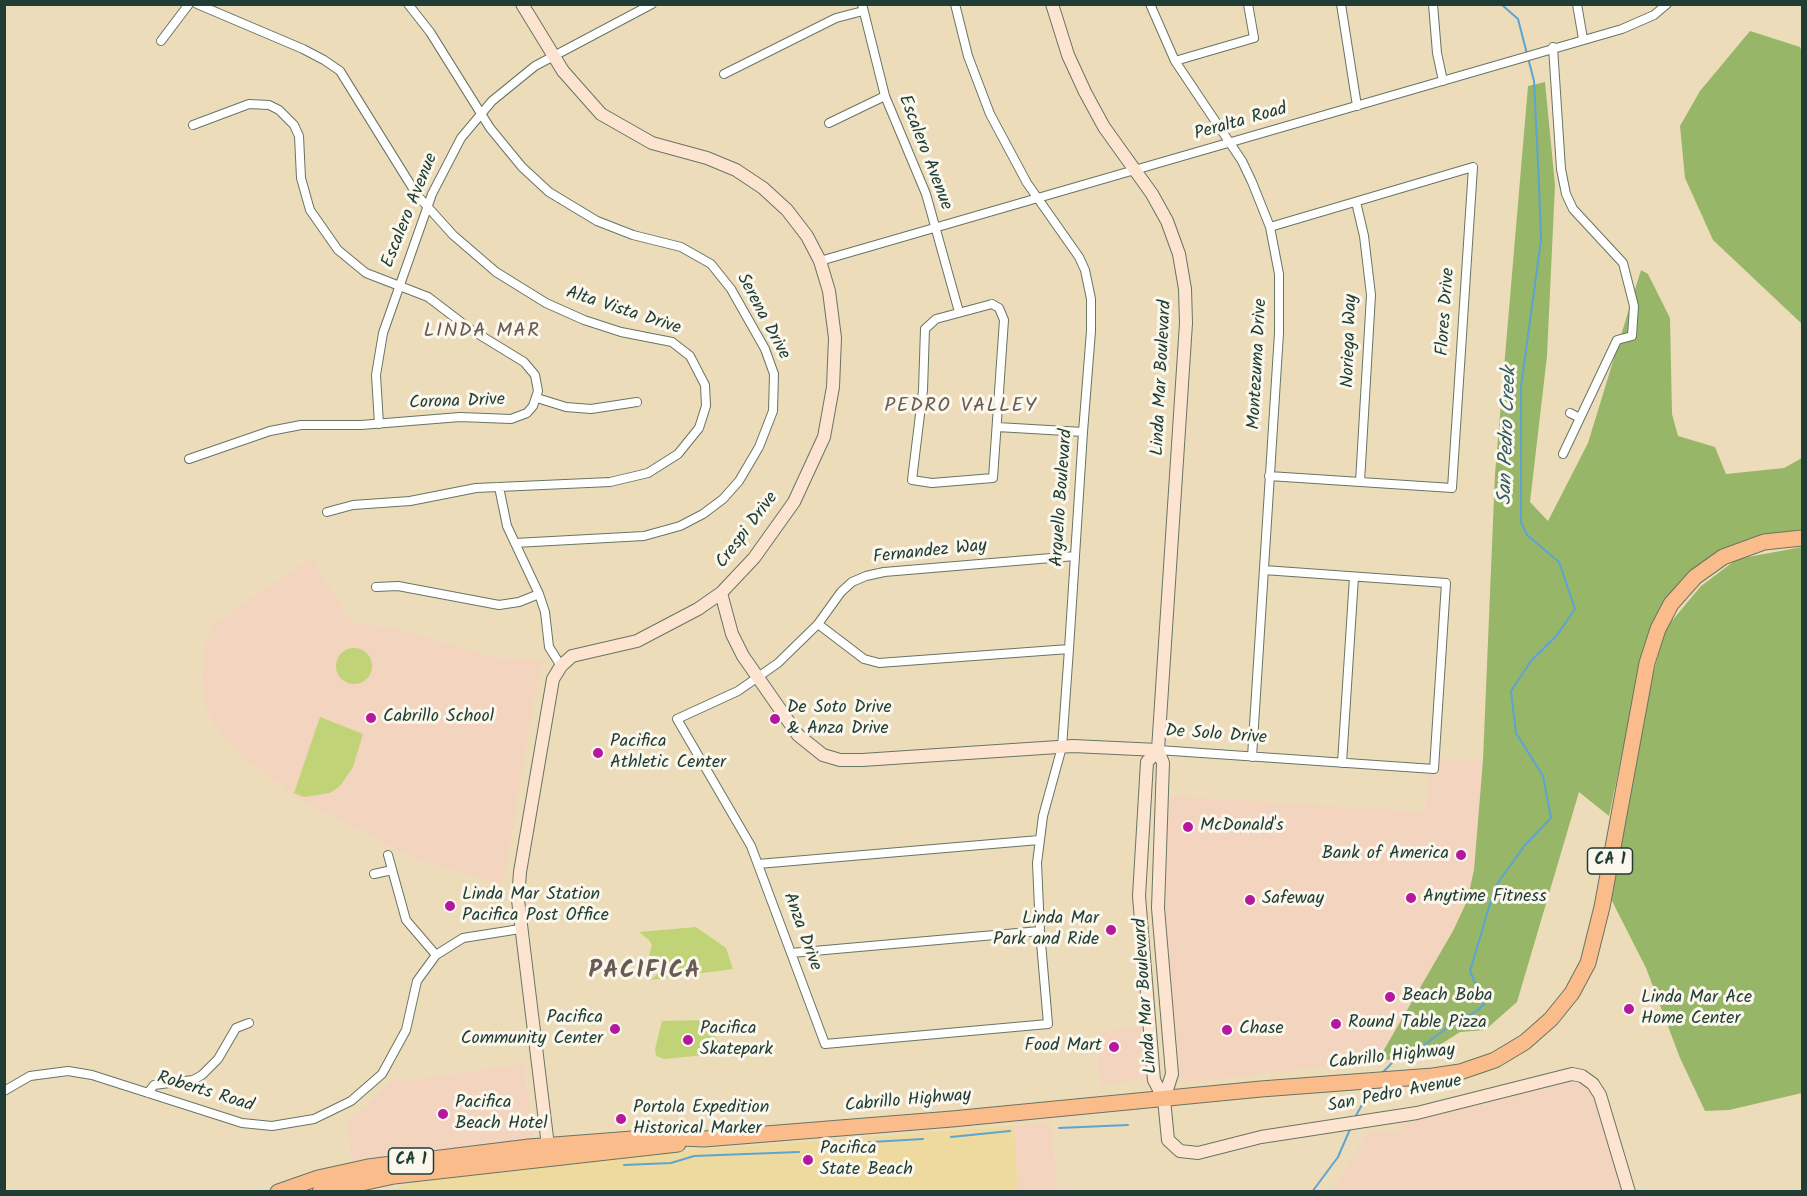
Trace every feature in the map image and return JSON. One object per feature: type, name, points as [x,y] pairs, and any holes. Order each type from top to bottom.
[{"type":"highway","name":"Cabrillo Highway","points":[[278,1191],[318,1178],[368,1167],[549,1153],[660,1148],[705,1139],[1164,1100],[1261,1089],[1360,1083],[1460,1072],[1503,1056],[1535,1034],[1568,999],[1586,967],[1594,943],[1647,663],[1665,617],[1687,584],[1719,559],[1759,543],[1803,538]]},
{"type":"highway","name":"Cabrillo Highway","points":[[320,1191],[394,1176],[549,1153]]},
{"type":"street","points":[[161,41],[189,4]]},
{"type":"street","name":"Alta Vista Drive","points":[[197,4],[303,49],[333,65],[345,78],[402,173],[427,207],[481,260],[512,283],[546,303],[602,326],[661,338],[682,348],[697,364],[705,385],[706,406],[699,428],[686,446],[659,468],[637,477],[610,482],[464,490],[410,501],[353,505],[327,512]]},
{"type":"street","name":"Serena Drive","points":[[408,4],[430,32],[480,112],[522,167],[564,202],[614,228],[681,247],[711,264],[731,289],[765,349],[775,386],[770,424],[746,470],[723,499],[698,517],[668,530],[644,536],[515,543]]},
{"type":"street","name":"Crespi Drive","points":[[522,4],[553,55],[587,100],[617,124],[652,143],[722,163],[763,188],[797,222],[820,261],[830,291],[835,338],[833,387],[825,437],[802,487],[775,531],[744,570],[721,593],[698,609],[651,635],[624,646],[579,654],[561,666]]},
{"type":"street","name":"Escalero Avenue","points":[[379,424],[376,389],[377,361],[383,333],[427,207],[452,152],[480,112],[519,77],[553,55],[652,4]]},
{"type":"street","name":"Arguello Boulevard","points":[[955,4],[969,56],[990,114],[1008,150],[1037,198],[1079,257],[1089,284],[1092,314],[1062,747],[1048,793],[1039,840],[1037,885],[1048,1024]]},
{"type":"street","name":"Linda Mar Boulevard","points":[[1052,4],[1068,55],[1085,92],[1104,127],[1160,207],[1173,237],[1183,271],[1186,305],[1158,750],[1163,762],[1158,898],[1172,1074],[1164,1100]]},
{"type":"street","name":"Montezuma Drive","points":[[1150,4],[1175,61],[1231,144],[1252,182],[1270,227],[1279,274],[1280,304],[1252,757]]},
{"type":"street","points":[[1175,61],[1254,38],[1248,4]]},
{"type":"street","points":[[1341,4],[1357,106]]},
{"type":"street","points":[[1433,4],[1437,53],[1443,81]]},
{"type":"street","points":[[1577,4],[1583,39]]},
{"type":"street","name":"Peralta Road","points":[[820,261],[1231,144],[1639,23],[1666,4]]},
{"type":"street","points":[[724,74],[836,18],[863,8]]},
{"type":"street","name":"Escalero Avenue","points":[[863,8],[885,96],[926,194],[959,312]]},
{"type":"street","points":[[1553,47],[1561,169],[1566,194],[1578,216],[1623,264],[1634,306],[1633,330],[1630,338],[1617,340],[1563,454]]},
{"type":"street","points":[[829,123],[885,96]]},
{"type":"street","points":[[193,125],[249,104],[269,105],[279,110],[294,125],[299,136],[303,189],[310,210],[322,231],[356,266],[377,278],[428,297],[470,329],[524,362],[535,375],[537,398],[566,406],[591,409],[637,402]]},
{"type":"street","name":"Flores Drive","points":[[1269,476],[1452,488],[1473,167],[1270,227]]},
{"type":"street","name":"Noriega Way","points":[[1356,202],[1364,236],[1371,295],[1360,482]]},
{"type":"street","points":[[992,304],[1003,314],[993,478],[932,483],[912,480],[923,390],[925,329],[936,319],[959,312],[992,304]]},
{"type":"street","name":"Corona Drive","points":[[189,459],[286,427],[317,424],[379,424],[460,417],[512,419],[527,413],[537,398]]},
{"type":"street","points":[[1570,413],[1580,418]]},
{"type":"street","points":[[997,427],[1083,432]]},
{"type":"street","points":[[500,487],[504,518],[539,594],[545,612],[549,647],[561,666],[550,688],[520,872],[520,929],[549,1153]]},
{"type":"street","name":"Fernandez Way","points":[[758,678],[794,650],[852,582],[866,576],[884,572],[1076,556]]},
{"type":"street","name":"De Solo Drive","points":[[721,593],[737,646],[758,678],[803,740],[823,755],[840,760],[1062,747],[1158,750],[1434,769],[1446,583],[1264,570]]},
{"type":"street","points":[[1342,763],[1354,577]]},
{"type":"street","points":[[376,587],[398,586],[499,605],[519,602],[539,594]]},
{"type":"street","points":[[818,624],[864,659],[879,663],[1069,649]]},
{"type":"street","name":"Anza Drive","points":[[758,678],[716,703],[677,720],[741,826],[758,864],[825,1044],[1048,1024]]},
{"type":"street","name":"Linda Mar Boulevard","points":[[1158,750],[1147,762],[1139,896],[1154,1078],[1164,1100]]},
{"type":"street","points":[[758,864],[1039,840]]},
{"type":"street","points":[[388,855],[406,920],[436,955]]},
{"type":"street","points":[[374,874],[392,870]]},
{"type":"street","name":"Roberts Road","points":[[4,1091],[30,1076],[68,1071],[92,1075],[228,1119],[257,1126],[286,1125],[328,1114],[361,1094],[388,1064],[406,1030],[417,981],[436,955],[463,938],[520,929]]},
{"type":"street","points":[[791,952],[1040,931]]},
{"type":"street","points":[[148,1093],[154,1085],[186,1082],[202,1075],[218,1059],[236,1028],[249,1023]]},
{"type":"street","name":"San Pedro Avenue","points":[[1164,1100],[1168,1140],[1177,1149],[1188,1153],[1204,1152],[1252,1138],[1428,1111],[1553,1077],[1572,1074],[1582,1076],[1593,1084],[1600,1095],[1629,1191]]},
{"type":"shaded area","name":"Cabrillo School","points":[[311,558],[353,624],[391,627],[496,658],[543,659],[533,702],[503,885],[415,859],[292,795],[281,784],[241,757],[218,732],[205,705],[202,679],[204,647],[215,623]]},
{"type":"shaded area","points":[[1440,759],[1483,760],[1474,870],[1467,901],[1453,931],[1378,1060],[1195,1082],[1181,1080],[1175,1073],[1160,871],[1163,811],[1172,796],[1425,812],[1429,773],[1438,772]]},
{"type":"shaded area","points":[[1146,1026],[1152,1078],[1100,1085],[1095,1032]]},
{"type":"shaded area","name":"Pacifica Beach Hotel","points":[[523,1064],[534,1133],[531,1139],[352,1162],[347,1120],[365,1107],[394,1078],[402,1081]]},
{"type":"shaded area","points":[[1565,1077],[1581,1080],[1593,1090],[1627,1192],[1332,1192],[1364,1138],[1372,1132],[1399,1130],[1400,1122]]},
{"type":"shaded area","points":[[1051,1123],[1057,1191],[1018,1191],[1014,1126]]},
{"type":"green space","points":[[1750,31],[1800,47],[1802,52],[1802,324],[1713,240],[1685,178],[1680,126],[1700,91]]},
{"type":"green space","points":[[1545,82],[1555,185],[1547,356],[1530,502],[1548,521],[1588,443],[1641,270],[1648,274],[1670,318],[1672,414],[1678,436],[1715,447],[1726,474],[1784,468],[1802,458],[1802,533],[1694,569],[1658,615],[1632,706],[1609,816],[1579,792],[1517,1002],[1485,1030],[1460,1032],[1418,1059],[1378,1060],[1453,931],[1467,901],[1474,870],[1483,760],[1495,474],[1528,86]]},
{"type":"green space","points":[[1802,547],[1802,1093],[1729,1110],[1705,1111],[1680,1058],[1646,968],[1611,899],[1643,713],[1665,629],[1701,586],[1737,559]]},
{"type":"green space","points":[[354,648],[367,653],[372,666],[367,679],[354,684],[341,679],[336,666],[341,653]]},
{"type":"green space","points":[[320,717],[363,734],[353,767],[340,786],[330,793],[304,797],[294,793]]},
{"type":"green space","points":[[696,927],[726,948],[733,969],[651,980],[658,973],[658,961],[649,955],[652,945],[639,932]]},
{"type":"green space","name":"Pacifica Skatepark","points":[[704,1020],[721,1045],[716,1054],[664,1059],[656,1056],[655,1049],[662,1021]]},
{"type":"sand","name":"Pacifica State Beach","points":[[1014,1126],[1018,1191],[388,1192],[411,1183],[693,1150]]},
{"type":"waterway","name":"San Pedro Creek","points":[[1382,1073],[1397,1058],[1420,1048],[1447,1028],[1478,1010],[1487,1001],[1486,992],[1476,985],[1470,971],[1495,887],[1525,845],[1551,818],[1543,776],[1516,733],[1511,691],[1531,661],[1557,635],[1575,609],[1559,562],[1527,535],[1521,522],[1521,387],[1541,240],[1539,184],[1534,81],[1518,19],[1501,4]]},
{"type":"waterway","name":"San Pedro Creek","points":[[1354,1119],[1372,1087]]},
{"type":"waterway","points":[[1059,1128],[1128,1125]]},
{"type":"waterway","name":"San Pedro Creek","points":[[1312,1192],[1338,1157],[1351,1127]]},
{"type":"waterway","points":[[951,1137],[1010,1131]]},
{"type":"waterway","points":[[836,1144],[923,1139]]},
{"type":"waterway","points":[[624,1165],[671,1163],[694,1156],[799,1152]]},
{"type":"place","name":"Cabrillo School","points":[[371,718]]},
{"type":"place","name":"De Soto Drive & Anza Drive","points":[[775,719]]},
{"type":"place","name":"Pacifica Athletic Center","points":[[598,753]]},
{"type":"place","name":"McDonald's","points":[[1188,827]]},
{"type":"place","name":"Bank of America","points":[[1461,855]]},
{"type":"place","name":"Anytime Fitness","points":[[1411,898]]},
{"type":"place","name":"Safeway","points":[[1250,900]]},
{"type":"place","name":"Linda Mar Station Pacifica Post Office","points":[[450,906]]},
{"type":"place","name":"Linda Mar Park and Ride","points":[[1111,930]]},
{"type":"place","name":"Beach Boba","points":[[1390,997]]},
{"type":"place","name":"Linda Mar Ace Home Center","points":[[1629,1009]]},
{"type":"place","name":"Round Table Pizza","points":[[1336,1024]]},
{"type":"place","name":"Pacifica Community Center","points":[[615,1029]]},
{"type":"place","name":"Chase","points":[[1227,1030]]},
{"type":"place","name":"Pacifica Skatepark","points":[[688,1040]]},
{"type":"place","name":"Food Mart","points":[[1114,1047]]},
{"type":"place","name":"Pacifica Beach Hotel","points":[[443,1114]]},
{"type":"place","name":"Portola Expedition Historical Marker","points":[[621,1119]]},
{"type":"place","name":"Pacifica State Beach","points":[[808,1160]]},
{"type":"district","name":"LINDA MAR","points":[[482,333]]},
{"type":"district","name":"PEDRO VALLEY","points":[[961,408]]},
{"type":"district","name":"PACIFICA","points":[[645,973]]}]
